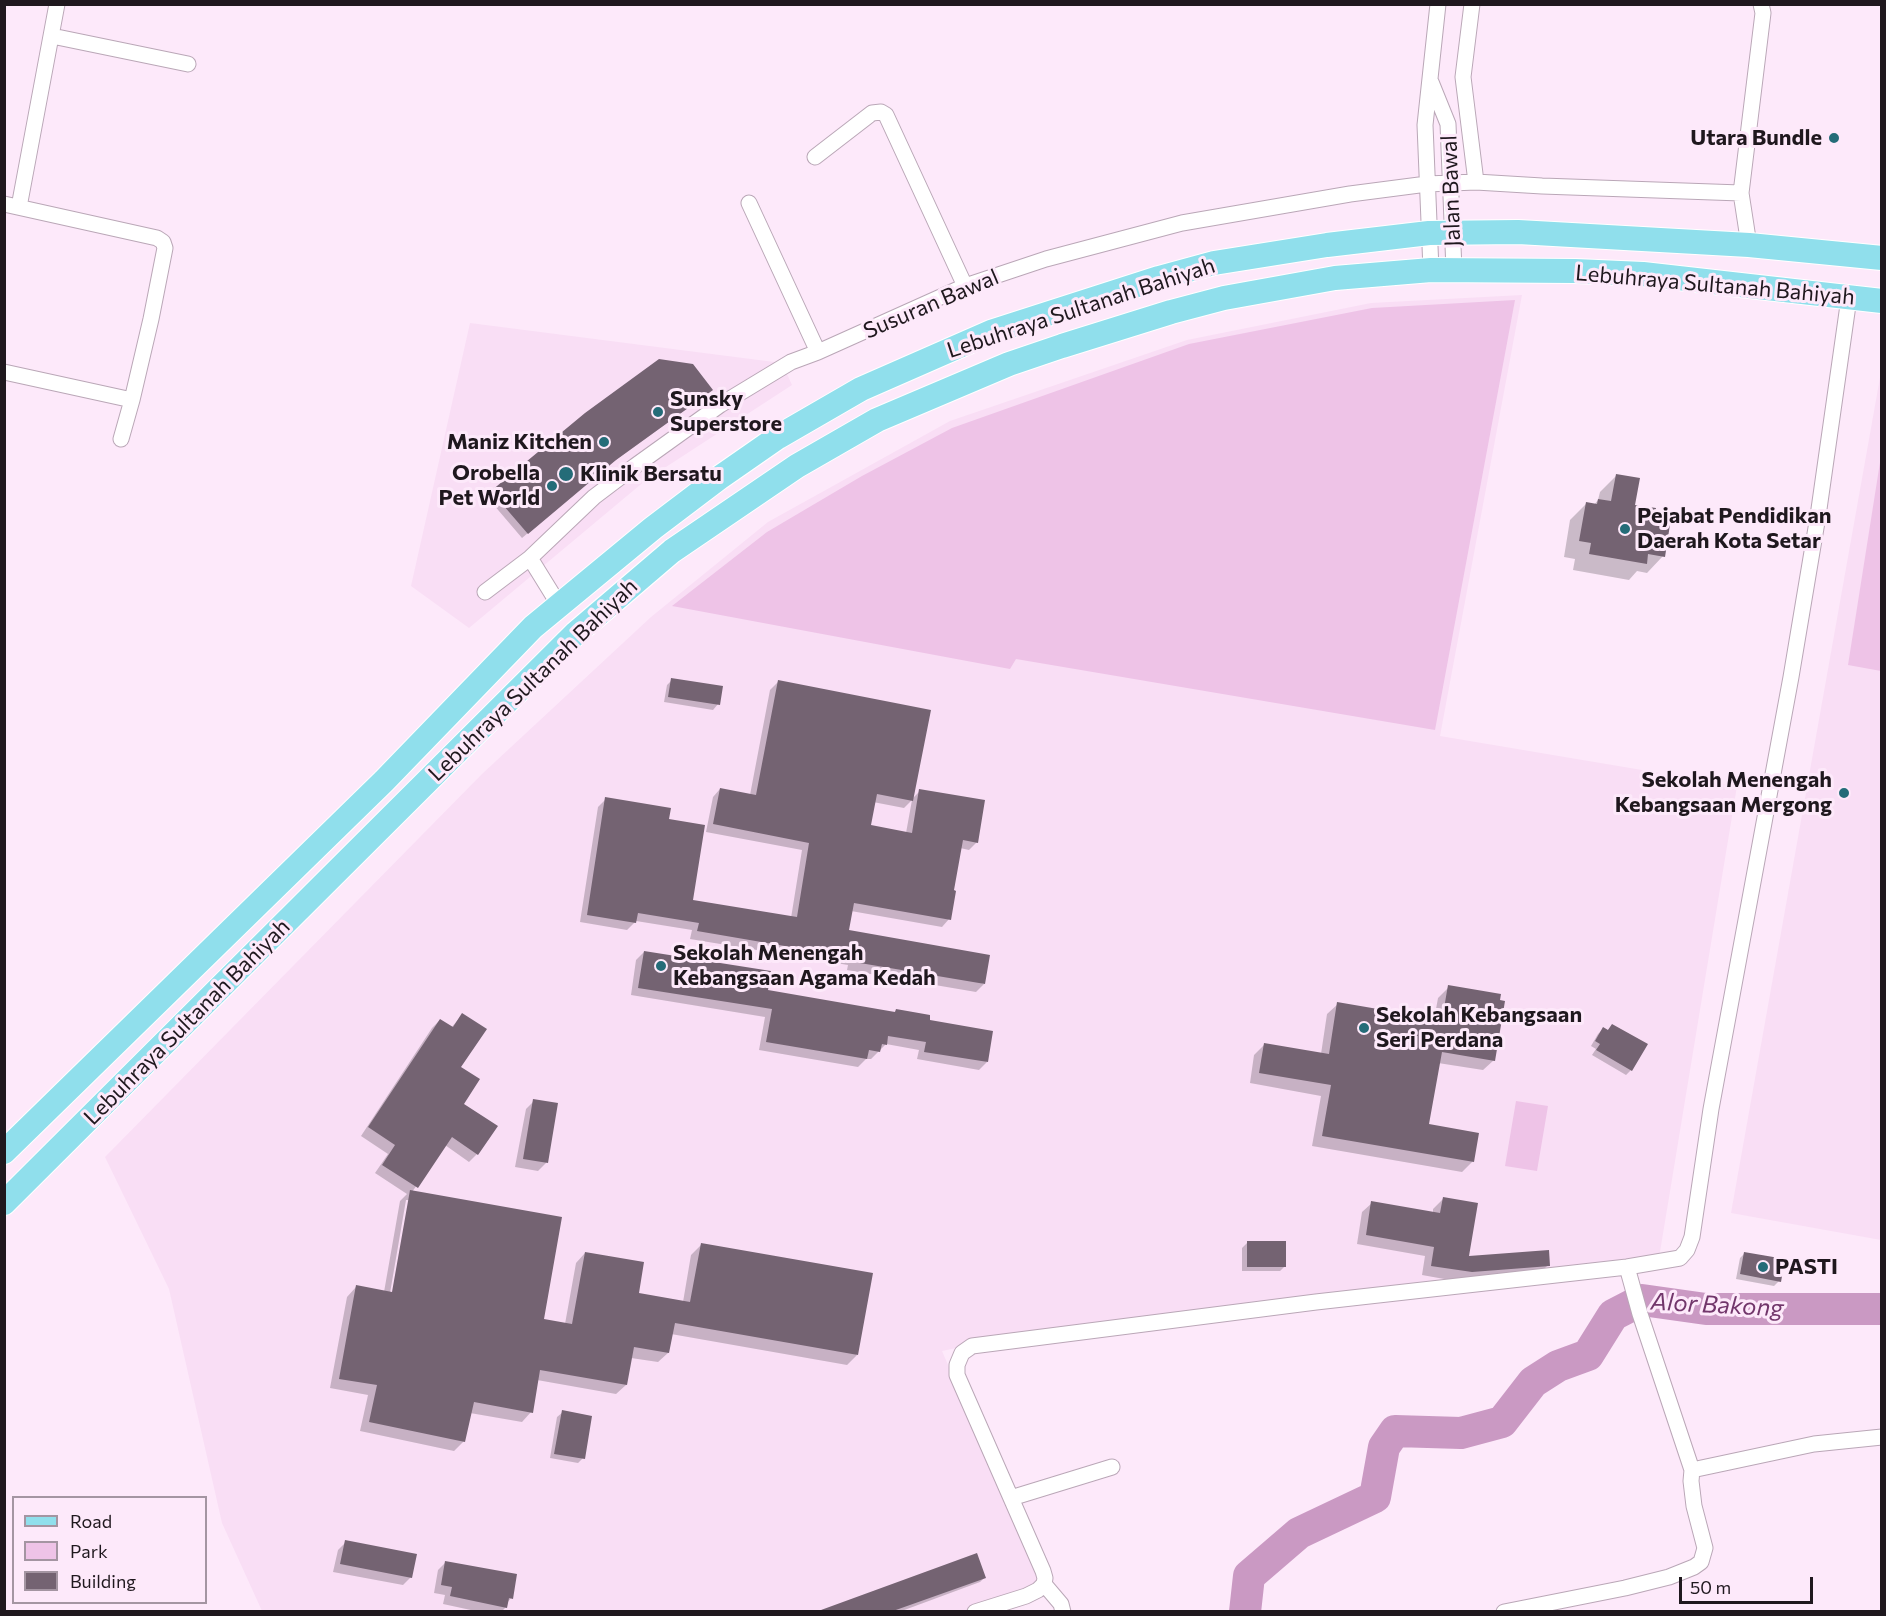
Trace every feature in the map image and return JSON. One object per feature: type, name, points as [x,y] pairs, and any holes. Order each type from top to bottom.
[{"type":"main road","name":"Lebuhraya Sultanah Bahiyah","points":[[4,1152],[384,781],[533,627],[653,528],[719,478],[778,437],[861,390],[991,332],[1159,278],[1214,263],[1327,245],[1441,233],[1518,232],[1749,245],[1881,258]]},
{"type":"main road","name":"Lebuhraya Sultanah Bahiyah","points":[[4,1203],[576,633],[672,551],[797,466],[877,420],[1009,364],[1083,339],[1224,298],[1335,278],[1443,270],[1575,271],[1643,274],[1881,301]]},
{"type":"street","points":[[57,4],[52,36],[12,206],[157,238],[163,242],[165,248],[132,400],[120,439]]},
{"type":"street","name":"Jalan Bawal","points":[[1438,4],[1425,125],[1427,184],[1441,233],[1443,270]]},
{"type":"street","points":[[1472,4],[1463,77],[1476,182]]},
{"type":"street","points":[[1749,245],[1741,193],[1763,13],[1761,4]]},
{"type":"street","points":[[52,36],[188,64]]},
{"type":"street","name":"Jalan Bawal","points":[[1430,80],[1448,124],[1450,183],[1441,233],[1443,270]]},
{"type":"street","points":[[815,157],[872,113],[881,112],[886,115],[965,286]]},
{"type":"street","name":"Susuran Bawal","points":[[485,592],[530,558],[594,497],[720,405],[790,362],[819,352],[965,286],[1046,259],[1182,224],[1350,194],[1427,184],[1476,182],[1741,193]]},
{"type":"street","points":[[749,203],[819,352]]},
{"type":"street","points":[[1063,1611],[1061,1605],[1044,1584],[1043,1571],[957,1375],[957,1365],[962,1353],[972,1346],[1316,1302],[1627,1267],[1680,1258],[1687,1250],[1692,1238],[1711,1109],[1793,666],[1849,298]]},
{"type":"street","points":[[4,372],[132,400]]},
{"type":"street","points":[[530,558],[559,605]]},
{"type":"street","points":[[1504,1611],[1670,1577],[1701,1562],[1705,1548],[1694,1506],[1692,1470],[1640,1314],[1627,1267]]},
{"type":"street","points":[[1692,1470],[1814,1444],[1881,1437]]},
{"type":"street","points":[[1011,1498],[1112,1467]]},
{"type":"street","points":[[975,1611],[1026,1596],[1044,1584]]},
{"type":"shaded area","name":"Sekolah Menengah Kebangsaan Agama Kedah","points":[[1522,295],[1440,736],[1737,786],[1657,1270],[1041,1330],[942,1351],[1042,1584],[965,1611],[262,1611],[222,1523],[169,1289],[105,1157],[482,774],[651,617],[768,522],[950,421],[1187,340],[1371,303]]},
{"type":"shaded area","points":[[470,323],[782,363],[792,385],[646,480],[469,628],[411,586]]},
{"type":"shaded area","name":"Sekolah Menengah Kebangsaan Mergong","points":[[1881,372],[1881,1240],[1731,1213]]},
{"type":"green space","points":[[1515,300],[1435,730],[1016,659],[1010,669],[672,606],[767,532],[862,476],[952,428],[1189,344],[1372,308]]},
{"type":"green space","points":[[1881,456],[1881,671],[1848,665]]},
{"type":"green space","points":[[1516,1101],[1548,1106],[1537,1171],[1505,1166]]},
{"type":"building","points":[[659,359],[693,364],[713,390],[616,460],[528,534],[491,491],[585,413]]},
{"type":"building","name":"Pejabat Pendidikan Daerah Kota Setar","points":[[1616,474],[1640,478],[1635,505],[1656,508],[1655,515],[1671,518],[1665,557],[1648,554],[1647,564],[1589,554],[1591,543],[1579,541],[1586,502],[1597,504],[1598,499],[1611,501]]},
{"type":"building","points":[[671,678],[723,686],[720,705],[668,697]]},
{"type":"building","points":[[778,680],[931,710],[913,801],[877,794],[871,825],[912,833],[919,789],[985,800],[978,843],[963,840],[951,920],[854,903],[849,930],[990,955],[985,984],[854,962],[855,958],[697,931],[699,923],[638,913],[636,923],[587,915],[605,797],[671,808],[669,819],[705,825],[693,900],[797,917],[809,843],[713,824],[720,788],[756,795]]},
{"type":"building","points":[[644,951],[771,971],[768,990],[895,1012],[896,1009],[930,1015],[930,1020],[993,1031],[988,1062],[924,1052],[926,1042],[888,1036],[887,1045],[882,1044],[880,1052],[869,1050],[867,1059],[766,1042],[772,1009],[638,988]]},
{"type":"building","points":[[1448,985],[1501,994],[1500,1000],[1505,1001],[1495,1061],[1442,1052],[1429,1124],[1479,1133],[1474,1162],[1322,1136],[1331,1085],[1259,1073],[1264,1043],[1329,1054],[1337,1002],[1442,1020]]},
{"type":"building","points":[[462,1013],[487,1029],[461,1067],[480,1079],[464,1104],[498,1126],[478,1155],[452,1137],[418,1188],[382,1165],[395,1145],[368,1127],[440,1019],[453,1027]]},
{"type":"building","points":[[1612,1024],[1648,1044],[1632,1071],[1596,1050],[1600,1044],[1595,1041],[1603,1027],[1608,1030]]},
{"type":"building","points":[[533,1099],[558,1103],[548,1163],[523,1159]]},
{"type":"building","points":[[410,1190],[562,1217],[544,1319],[572,1324],[585,1252],[644,1262],[639,1293],[690,1302],[701,1243],[873,1273],[858,1355],[675,1323],[669,1353],[634,1347],[627,1385],[540,1370],[533,1413],[474,1402],[465,1442],[369,1422],[377,1385],[339,1379],[356,1285],[392,1292]]},
{"type":"building","points":[[1443,1197],[1478,1203],[1469,1256],[1549,1250],[1550,1266],[1472,1272],[1431,1266],[1434,1247],[1366,1235],[1371,1201],[1440,1213]]},
{"type":"building","points":[[1247,1241],[1286,1241],[1286,1267],[1247,1267]]},
{"type":"building","name":"PASTI","points":[[1744,1252],[1785,1259],[1781,1282],[1740,1274]]},
{"type":"building","points":[[562,1410],[592,1416],[585,1459],[554,1454]]},
{"type":"building","points":[[345,1540],[417,1554],[412,1578],[340,1564]]},
{"type":"building","points":[[977,1553],[986,1578],[893,1611],[821,1611],[821,1610]]},
{"type":"building","points":[[445,1561],[517,1574],[513,1599],[509,1598],[507,1608],[450,1596],[452,1587],[441,1585]]},
{"type":"waterway","name":"Alor Bakong","points":[[1245,1612],[1249,1576],[1299,1533],[1375,1497],[1384,1447],[1395,1431],[1461,1433],[1502,1422],[1533,1382],[1558,1366],[1588,1355],[1613,1315],[1642,1300],[1706,1309],[1882,1309]]},
{"type":"place","name":"Utara Bundle","points":[[1834,138]]},
{"type":"place","name":"Sunsky Superstore","points":[[658,412]]},
{"type":"place","name":"Maniz Kitchen","points":[[604,442]]},
{"type":"place","name":"Klinik Bersatu","points":[[566,474]]},
{"type":"place","name":"Orobella Pet World","points":[[552,486]]},
{"type":"place","name":"Pejabat Pendidikan Daerah Kota Setar","points":[[1625,529]]},
{"type":"place","name":"Sekolah Menengah Kebangsaan Mergong","points":[[1844,793]]},
{"type":"place","name":"Sekolah Menengah Kebangsaan Agama Kedah","points":[[661,966]]},
{"type":"place","name":"Sekolah Kebangsaan Seri Perdana","points":[[1364,1028]]},
{"type":"place","name":"PASTI","points":[[1763,1267]]}]
